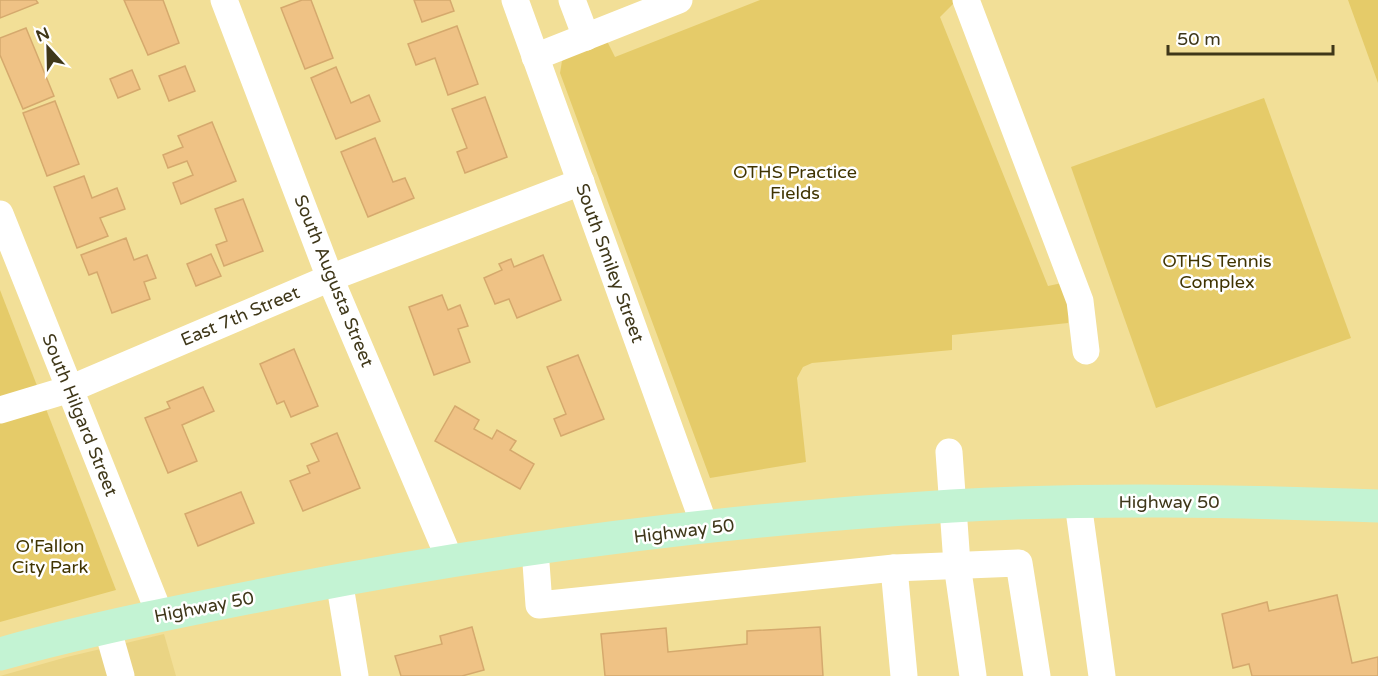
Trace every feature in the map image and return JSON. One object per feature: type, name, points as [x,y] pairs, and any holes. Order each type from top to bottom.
[{"type":"main road","name":"Highway 50","points":[[0,654],[160,615],[450,560],[705,527],[951,506],[1244,502],[1378,506]]},
{"type":"street","name":"South Augusta Street","points":[[224,0],[330,278],[450,560]]},
{"type":"street","name":"South Smiley Street","points":[[514,0],[705,527]]},
{"type":"street","points":[[572,0],[586,37]]},
{"type":"street","points":[[535,57],[679,0]]},
{"type":"street","points":[[966,0],[1080,301],[1086,351]]},
{"type":"street","name":"East 7th Street","points":[[0,410],[70,389],[330,278],[581,182]]},
{"type":"street","name":"South Hilgard Street","points":[[0,214],[160,615]]},
{"type":"street","points":[[949,452],[951,506],[957,564],[973,676]]},
{"type":"street","points":[[1078,503],[1102,676]]},
{"type":"street","points":[[535,549],[539,605],[894,568],[1019,563],[1037,676]]},
{"type":"street","points":[[894,568],[904,676]]},
{"type":"street","points":[[339,580],[355,676]]},
{"type":"street","points":[[107,627],[122,676]]},
{"type":"shaded area","points":[[164,634],[176,676],[0,676],[67,657]]},
{"type":"green space","name":"OTHS Practice Fields","points":[[760,0],[953,0],[954,3],[940,17],[1048,286],[1062,283],[1071,300],[1068,323],[952,335],[952,350],[812,363],[803,367],[797,378],[806,462],[710,478],[560,73],[562,61],[583,49],[607,41],[615,57]]},
{"type":"green space","points":[[1348,0],[1378,0],[1378,83]]},
{"type":"green space","name":"OTHS Tennis Complex","points":[[1264,98],[1351,338],[1156,408],[1071,167]]},
{"type":"green space","name":"O'Fallon City Park","points":[[0,290],[116,590],[0,622]]},
{"type":"building","points":[[0,0],[36,0],[38,3],[0,18]]},
{"type":"building","points":[[124,0],[163,0],[179,43],[148,55]]},
{"type":"building","points":[[302,0],[311,0],[333,58],[305,69],[281,8]]},
{"type":"building","points":[[414,0],[450,0],[454,11],[422,22]]},
{"type":"building","points":[[457,26],[478,84],[448,95],[435,58],[416,65],[408,44]]},
{"type":"building","points":[[26,28],[54,96],[23,109],[0,55],[0,38]]},
{"type":"building","points":[[185,66],[195,91],[169,101],[159,76]]},
{"type":"building","points":[[336,67],[351,103],[369,95],[380,121],[336,139],[311,78]]},
{"type":"building","points":[[132,70],[140,89],[118,98],[110,79]]},
{"type":"building","points":[[485,97],[507,157],[465,173],[457,152],[467,148],[452,109]]},
{"type":"building","points":[[55,101],[79,164],[47,176],[23,113]]},
{"type":"building","points":[[212,122],[236,181],[181,204],[173,183],[193,175],[187,161],[168,168],[163,155],[183,147],[178,136]]},
{"type":"building","points":[[375,138],[393,182],[405,178],[414,198],[368,217],[341,152]]},
{"type":"building","points":[[84,176],[92,198],[117,188],[125,209],[100,218],[108,236],[77,248],[54,187]]},
{"type":"building","points":[[243,199],[263,251],[224,266],[216,245],[227,241],[215,209]]},
{"type":"building","points":[[126,238],[134,260],[147,255],[156,278],[144,282],[150,299],[112,313],[97,272],[89,275],[81,255]]},
{"type":"building","points":[[211,254],[221,276],[196,286],[187,264]]},
{"type":"building","points":[[543,255],[561,300],[517,318],[509,299],[495,304],[484,278],[502,270],[499,264],[511,259],[514,267]]},
{"type":"building","points":[[442,295],[448,310],[460,305],[468,326],[458,329],[470,362],[434,375],[409,307]]},
{"type":"building","points":[[294,349],[318,406],[291,417],[284,401],[277,404],[260,364]]},
{"type":"building","points":[[578,355],[604,419],[561,436],[554,419],[566,414],[547,367]]},
{"type":"building","points":[[203,387],[214,411],[182,425],[197,461],[168,473],[145,418],[170,408],[167,402]]},
{"type":"building","points":[[455,406],[479,420],[474,429],[492,439],[497,430],[516,441],[510,450],[534,464],[520,489],[435,441]]},
{"type":"building","points":[[337,433],[360,488],[303,511],[290,481],[310,473],[307,466],[319,461],[311,444]]},
{"type":"building","points":[[241,492],[254,523],[198,546],[185,514]]},
{"type":"building","points":[[1337,595],[1352,663],[1378,657],[1378,676],[1252,676],[1249,664],[1233,668],[1222,614],[1267,602],[1269,611]]},
{"type":"building","points":[[472,627],[484,670],[462,676],[401,676],[395,656],[442,644],[440,636]]},
{"type":"building","points":[[820,627],[823,676],[605,676],[601,634],[666,628],[668,652],[747,644],[747,631]]}]
